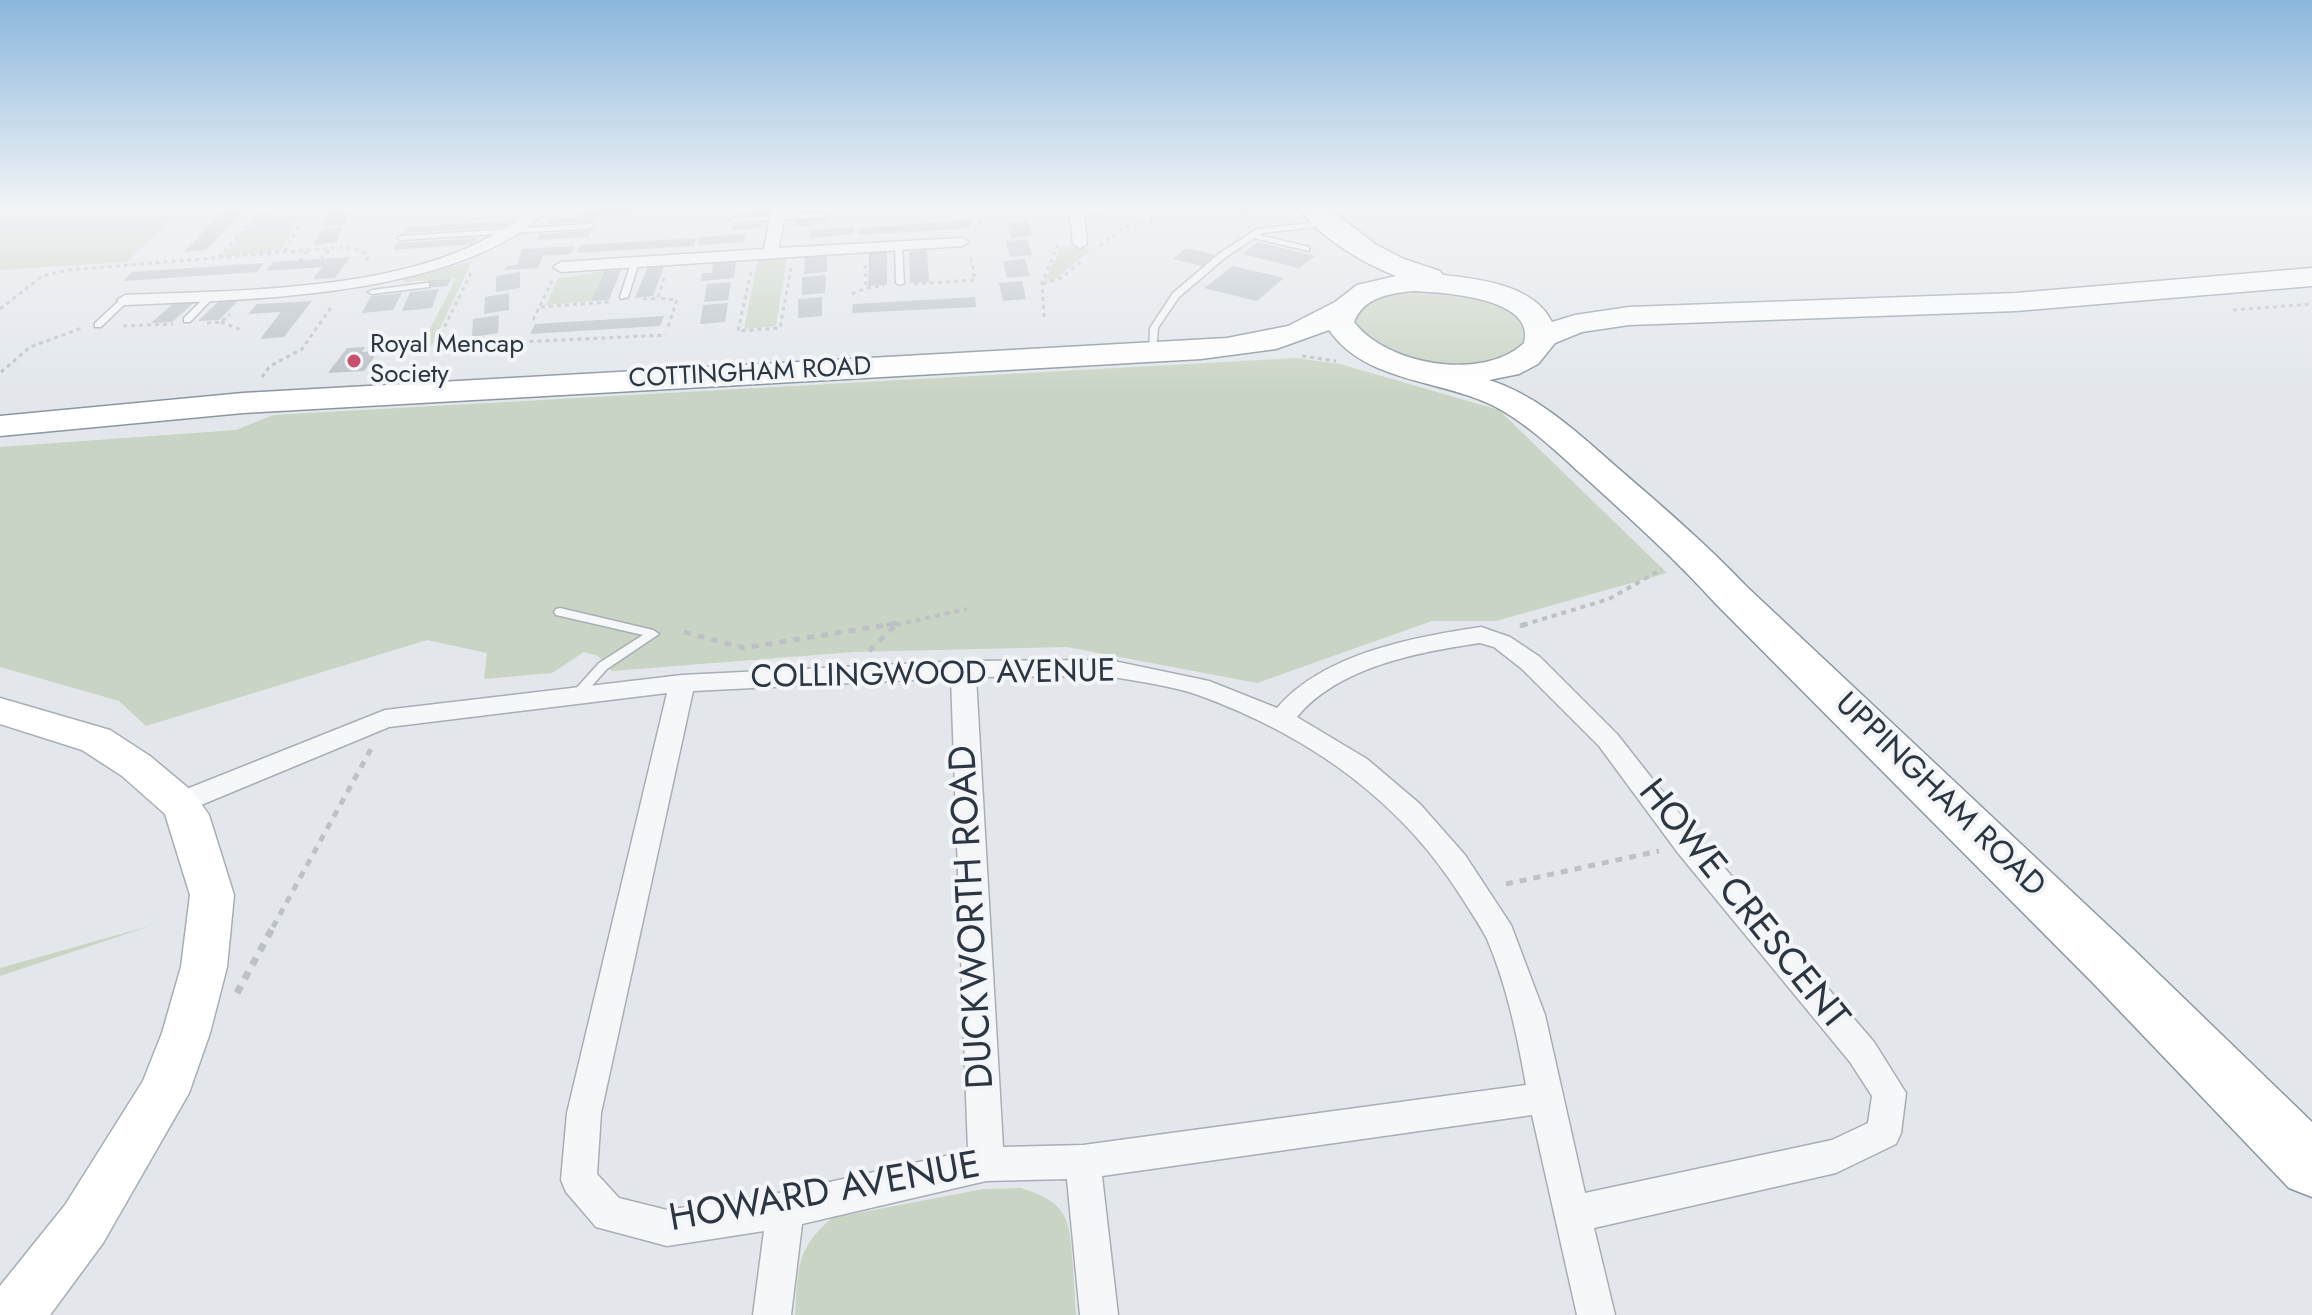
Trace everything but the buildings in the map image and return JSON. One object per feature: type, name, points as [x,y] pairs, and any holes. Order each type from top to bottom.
[{"type":"highway","points":[[1362,267],[1364,277],[1345,306],[1339,322],[1345,335],[1359,348],[1392,363],[1471,373],[1501,368],[1524,359],[1540,342],[1575,324],[1629,316],[2030,301],[2312,277]]},
{"type":"highway","points":[[1396,267],[1566,308],[1629,316]]},
{"type":"highway","name":"COTTINGHAM ROAD","points":[[0,426],[243,403],[1152,353],[1257,343],[1309,331],[1363,293],[1385,286],[1441,283],[1480,289]]},
{"type":"highway","points":[[1480,289],[1529,312],[1540,325],[1540,342]]},
{"type":"highway","name":"UPPINGHAM ROAD","points":[[1540,342],[1527,379],[1533,397],[1558,435]]},
{"type":"highway","name":"COTTINGHAM ROAD","points":[[1257,343],[1324,348],[1392,363]]},
{"type":"highway","name":"UPPINGHAM ROAD","points":[[1392,363],[1496,394],[1558,435],[1689,550],[1731,595],[2102,954],[2312,1166]]},
{"type":"highway","name":"COTTINGHAM ROAD","points":[[0,405],[69,402],[243,403]]},
{"type":"street","points":[[125,300],[395,282],[430,267]]},
{"type":"street","points":[[1281,719],[1303,693],[1334,673],[1434,642],[1481,635],[1502,642]]},
{"type":"street","name":"HOWE CRESCENT","points":[[1502,642],[1531,663],[1608,740],[1688,845],[1862,1052],[1889,1093],[1884,1133],[1836,1156],[1617,1206],[1572,1213]]},
{"type":"street","name":"COLLINGWOOD AVENUE","points":[[179,803],[385,719],[682,683],[964,669],[1109,668],[1200,687],[1281,719],[1358,766],[1410,811],[1455,863],[1500,934],[1529,1015],[1545,1098],[1596,1315]]},
{"type":"street","name":"DUCKWORTH ROAD","points":[[964,669],[962,697],[986,1164]]},
{"type":"street","name":"HOWARD AVENUE","points":[[682,683],[584,1113],[579,1180],[609,1214],[667,1228],[785,1210],[986,1164],[1083,1162],[1545,1098]]},
{"type":"street","points":[[0,711],[96,740],[136,766],[179,803],[188,815],[212,895],[204,967],[186,1033],[164,1093],[84,1224],[14,1315]]},
{"type":"street","points":[[1083,1162],[1099,1315]]},
{"type":"street","points":[[772,1315],[785,1210]]},
{"type":"lane","points":[[623,299],[633,267]]},
{"type":"lane","points":[[899,267],[900,283]]},
{"type":"lane","points":[[1152,353],[1154,328],[1181,287],[1209,267]]},
{"type":"lane","points":[[372,292],[395,282],[426,285]]},
{"type":"lane","points":[[187,320],[211,296]]},
{"type":"lane","points":[[98,325],[125,300]]},
{"type":"lane","points":[[560,612],[653,634],[603,666],[576,696]]},
{"type":"path","points":[[0,309],[42,276],[101,267]]},
{"type":"path","points":[[243,403],[270,366],[302,349],[358,267]]},
{"type":"path","points":[[474,267],[435,346],[666,332],[677,300],[634,300]]},
{"type":"path","points":[[533,320],[560,267]]},
{"type":"path","points":[[658,298],[668,267]]},
{"type":"path","points":[[759,267],[738,331],[780,328],[791,267]]},
{"type":"path","points":[[1044,317],[1043,284],[1049,267]]},
{"type":"path","points":[[1043,284],[1061,278],[1069,267]]},
{"type":"path","points":[[852,294],[866,288]]},
{"type":"path","points":[[221,322],[251,293]]},
{"type":"path","points":[[541,307],[623,299]]},
{"type":"path","points":[[206,323],[221,322],[241,330]]},
{"type":"path","points":[[111,327],[174,324]]},
{"type":"path","points":[[1,372],[30,347],[77,328],[86,328]]},
{"type":"path","points":[[1502,642],[1517,627],[1609,599],[1671,564],[1673,553],[1689,550]]},
{"type":"path","points":[[684,632],[744,648],[967,609]]},
{"type":"path","points":[[852,674],[857,663],[898,623]]},
{"type":"path","points":[[230,1007],[368,756],[385,719]]},
{"type":"path","points":[[1506,884],[1688,845]]},
{"type":"green space","points":[[0,267],[42,267],[0,270]]},
{"type":"green space","points":[[448,267],[469,267],[432,345],[421,346],[456,278],[403,282]]},
{"type":"green space","points":[[756,267],[785,267],[776,326],[744,329]]},
{"type":"green space","points":[[1051,267],[1069,267],[1057,278],[1044,282]]},
{"type":"green space","points":[[623,268],[603,271],[591,301],[546,305],[558,278],[606,270]]},
{"type":"green space","points":[[1417,288],[1482,297],[1498,303],[1512,311],[1522,322],[1528,336],[1514,351],[1492,361],[1465,365],[1436,365],[1408,360],[1383,350],[1364,337],[1354,319],[1365,304],[1381,296]]},
{"type":"green space","points":[[1296,358],[1340,364],[1499,410],[1667,573],[1496,621],[1432,621],[1257,683],[1067,647],[854,652],[612,671],[598,656],[584,652],[552,673],[484,679],[487,653],[427,640],[146,726],[119,701],[0,667],[0,447],[236,430],[273,415]]},
{"type":"green space","points":[[153,925],[0,976],[0,968]]},
{"type":"green space","points":[[1021,1188],[1053,1203],[1063,1213],[1072,1252],[1076,1315],[795,1315],[798,1273],[805,1251],[832,1218],[983,1189]]},
{"type":"place","name":"Royal Mencap Society","points":[[354,361]]}]
